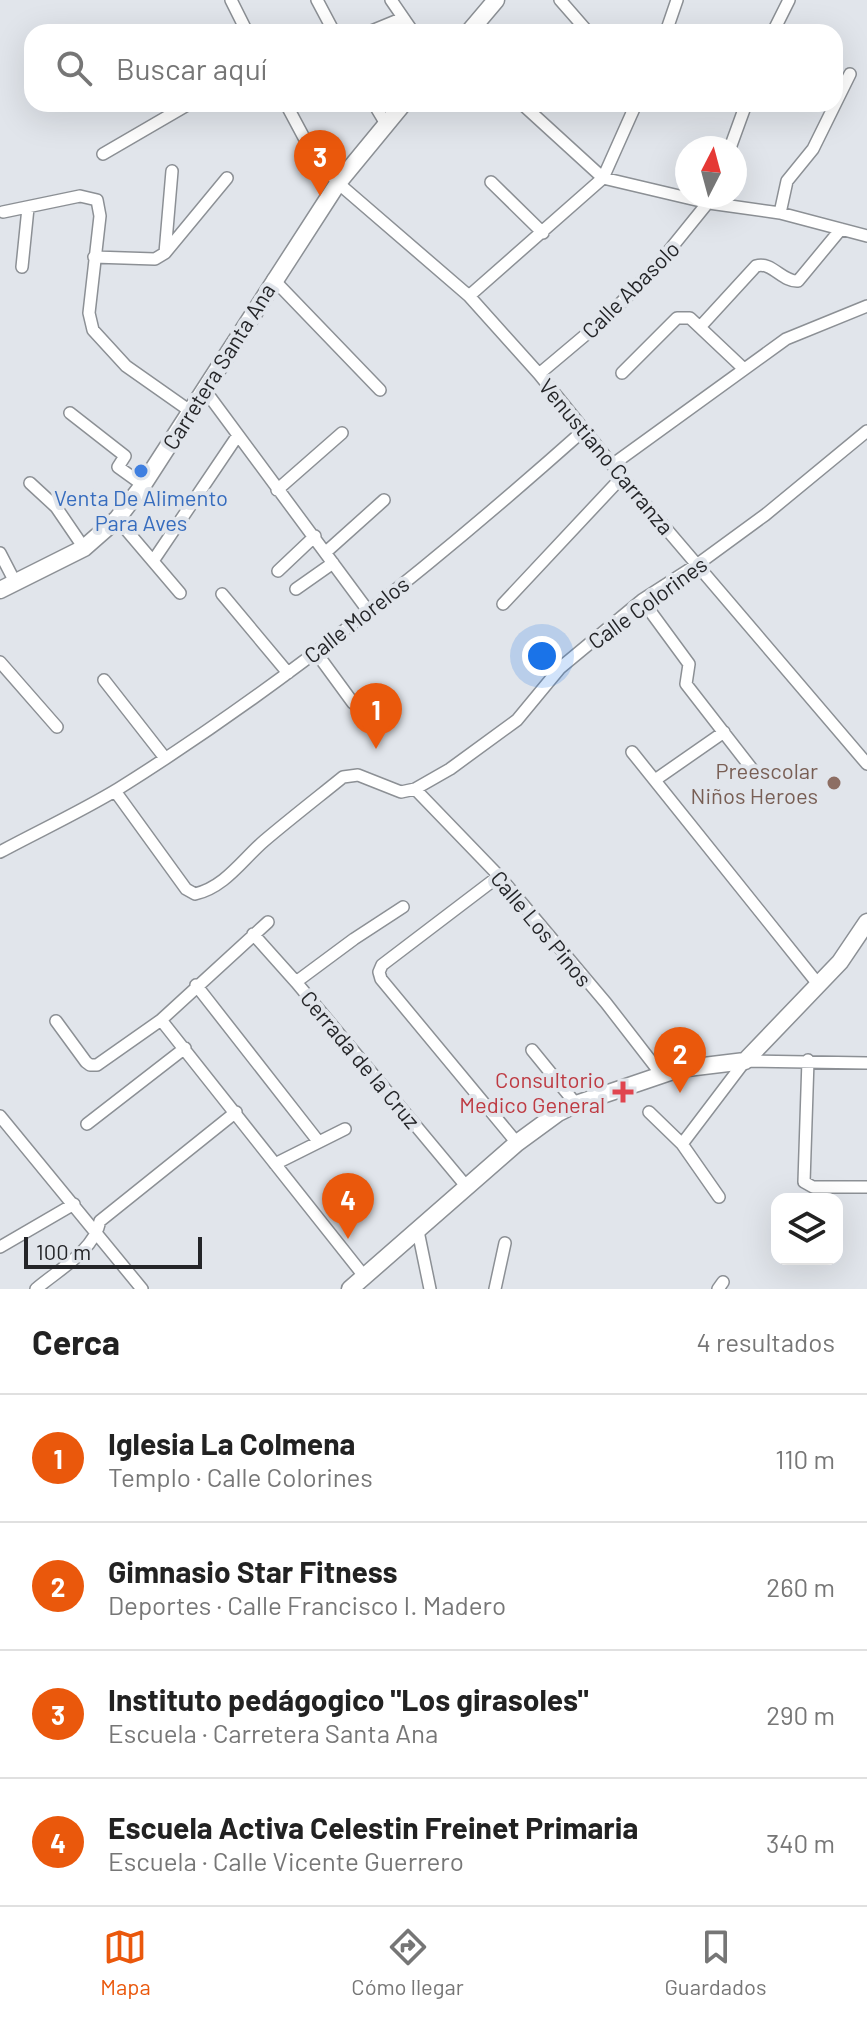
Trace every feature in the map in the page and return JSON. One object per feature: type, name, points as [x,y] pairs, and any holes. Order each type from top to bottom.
[{"type":"main road","points":[[476,24],[496,0]]},
{"type":"main road","name":"Carretera Santa Ana","points":[[7,586],[84,548],[117,519],[143,485],[273,279],[338,183],[396,112]]},
{"type":"main road","points":[[350,1289],[517,1143],[576,1104],[679,1069],[745,1061],[840,962],[867,922]]},
{"type":"street","points":[[231,0],[243,24]]},
{"type":"street","points":[[317,0],[330,24]]},
{"type":"street","points":[[391,0],[407,24]]},
{"type":"street","points":[[560,0],[581,24]]},
{"type":"street","points":[[669,24],[677,0]]},
{"type":"street","points":[[777,24],[789,0]]},
{"type":"street","points":[[388,24],[403,18]]},
{"type":"street","points":[[843,88],[850,74]]},
{"type":"street","points":[[103,154],[175,112]]},
{"type":"street","name":"Venustiano Carranza","points":[[290,112],[309,147],[338,183],[469,296],[539,374],[622,477],[867,764]]},
{"type":"street","points":[[379,112],[386,124]]},
{"type":"street","points":[[531,112],[603,178],[675,193]]},
{"type":"street","points":[[469,296],[603,178],[632,112]]},
{"type":"street","points":[[734,136],[743,112]]},
{"type":"street","points":[[780,213],[787,181],[813,149],[831,112]]},
{"type":"street","points":[[165,253],[172,171]]},
{"type":"street","points":[[94,257],[155,259],[165,253],[227,178]]},
{"type":"street","points":[[491,182],[543,233]]},
{"type":"street","points":[[3,212],[80,196],[97,200],[100,216],[89,313],[93,330],[126,366],[190,411]]},
{"type":"street","points":[[747,207],[867,236]]},
{"type":"street","points":[[22,267],[28,208]]},
{"type":"street","name":"Calle Abasolo","points":[[539,374],[608,316],[655,268],[704,208]]},
{"type":"street","points":[[700,327],[756,266],[765,265],[790,281],[798,281],[841,229]]},
{"type":"street","points":[[273,279],[380,390]]},
{"type":"street","points":[[612,465],[786,339],[867,306]]},
{"type":"street","points":[[622,373],[677,318],[687,317],[744,369]]},
{"type":"street","points":[[204,389],[369,612]]},
{"type":"street","points":[[70,413],[125,456],[118,467],[143,485]]},
{"type":"street","name":"Calle Morelos","points":[[0,852],[115,791],[288,673],[369,612],[498,506],[584,430]]},
{"type":"street","name":"Calle Colorines","points":[[415,789],[450,769],[517,720],[560,668],[642,600],[765,515],[867,431]]},
{"type":"street","points":[[277,490],[342,433]]},
{"type":"street","points":[[153,561],[238,435]]},
{"type":"street","points":[[503,604],[622,477]]},
{"type":"street","points":[[30,483],[56,507],[84,548]]},
{"type":"street","points":[[326,552],[384,500]]},
{"type":"street","points":[[117,519],[180,593]]},
{"type":"street","points":[[278,571],[315,536]]},
{"type":"street","points":[[0,553],[7,586]]},
{"type":"street","points":[[296,589],[333,563]]},
{"type":"street","points":[[222,594],[288,673]]},
{"type":"street","points":[[642,600],[689,664],[686,684],[752,769]]},
{"type":"street","points":[[315,651],[353,703]]},
{"type":"street","points":[[0,662],[57,727]]},
{"type":"street","points":[[104,680],[165,758]]},
{"type":"street","points":[[655,780],[724,732]]},
{"type":"street","points":[[632,752],[818,984]]},
{"type":"street","points":[[115,791],[186,889],[195,894],[221,883],[261,843],[343,777],[358,775],[401,792],[415,789]]},
{"type":"street","name":"Calle Los Pinos","points":[[415,789],[499,876],[661,1074]]},
{"type":"street","points":[[499,876],[382,965],[379,972],[381,979],[517,1143]]},
{"type":"street","points":[[296,982],[403,907]]},
{"type":"street","points":[[56,1021],[86,1062],[94,1066],[161,1020],[268,922]]},
{"type":"street","name":"Cerrada de la Cruz","points":[[253,934],[466,1186]]},
{"type":"street","points":[[196,985],[318,1141]]},
{"type":"street","points":[[161,1020],[364,1276]]},
{"type":"street","points":[[87,1124],[185,1048]]},
{"type":"street","points":[[532,1050],[576,1104]]},
{"type":"street","points":[[808,1060],[804,1182],[813,1187],[867,1187]]},
{"type":"street","points":[[682,1144],[745,1061],[867,1063]]},
{"type":"street","points":[[36,1289],[90,1243],[98,1233],[100,1221],[236,1112]]},
{"type":"street","points":[[649,1112],[682,1144],[719,1197]]},
{"type":"street","points":[[0,1116],[142,1289]]},
{"type":"street","points":[[275,1164],[345,1129]]},
{"type":"street","points":[[0,1247],[74,1204]]},
{"type":"street","points":[[418,1231],[430,1289]]},
{"type":"street","points":[[495,1289],[505,1243]]},
{"type":"place","name":"Instituto pedágogico \"Los girasoles\"","points":[[320,196]]},
{"type":"place","name":"Venta De Alimento Para Aves","points":[[141,471]]},
{"type":"place","name":"Iglesia La Colmena","points":[[376,749]]},
{"type":"place","name":"Preescolar Niños Heroes","points":[[834,783]]},
{"type":"place","name":"Consultorio Medico General","points":[[623,1092]]},
{"type":"place","name":"Gimnasio Star Fitness","points":[[680,1093]]},
{"type":"place","name":"Escuela Activa Celestin Freinet Primaria","points":[[348,1239]]}]
